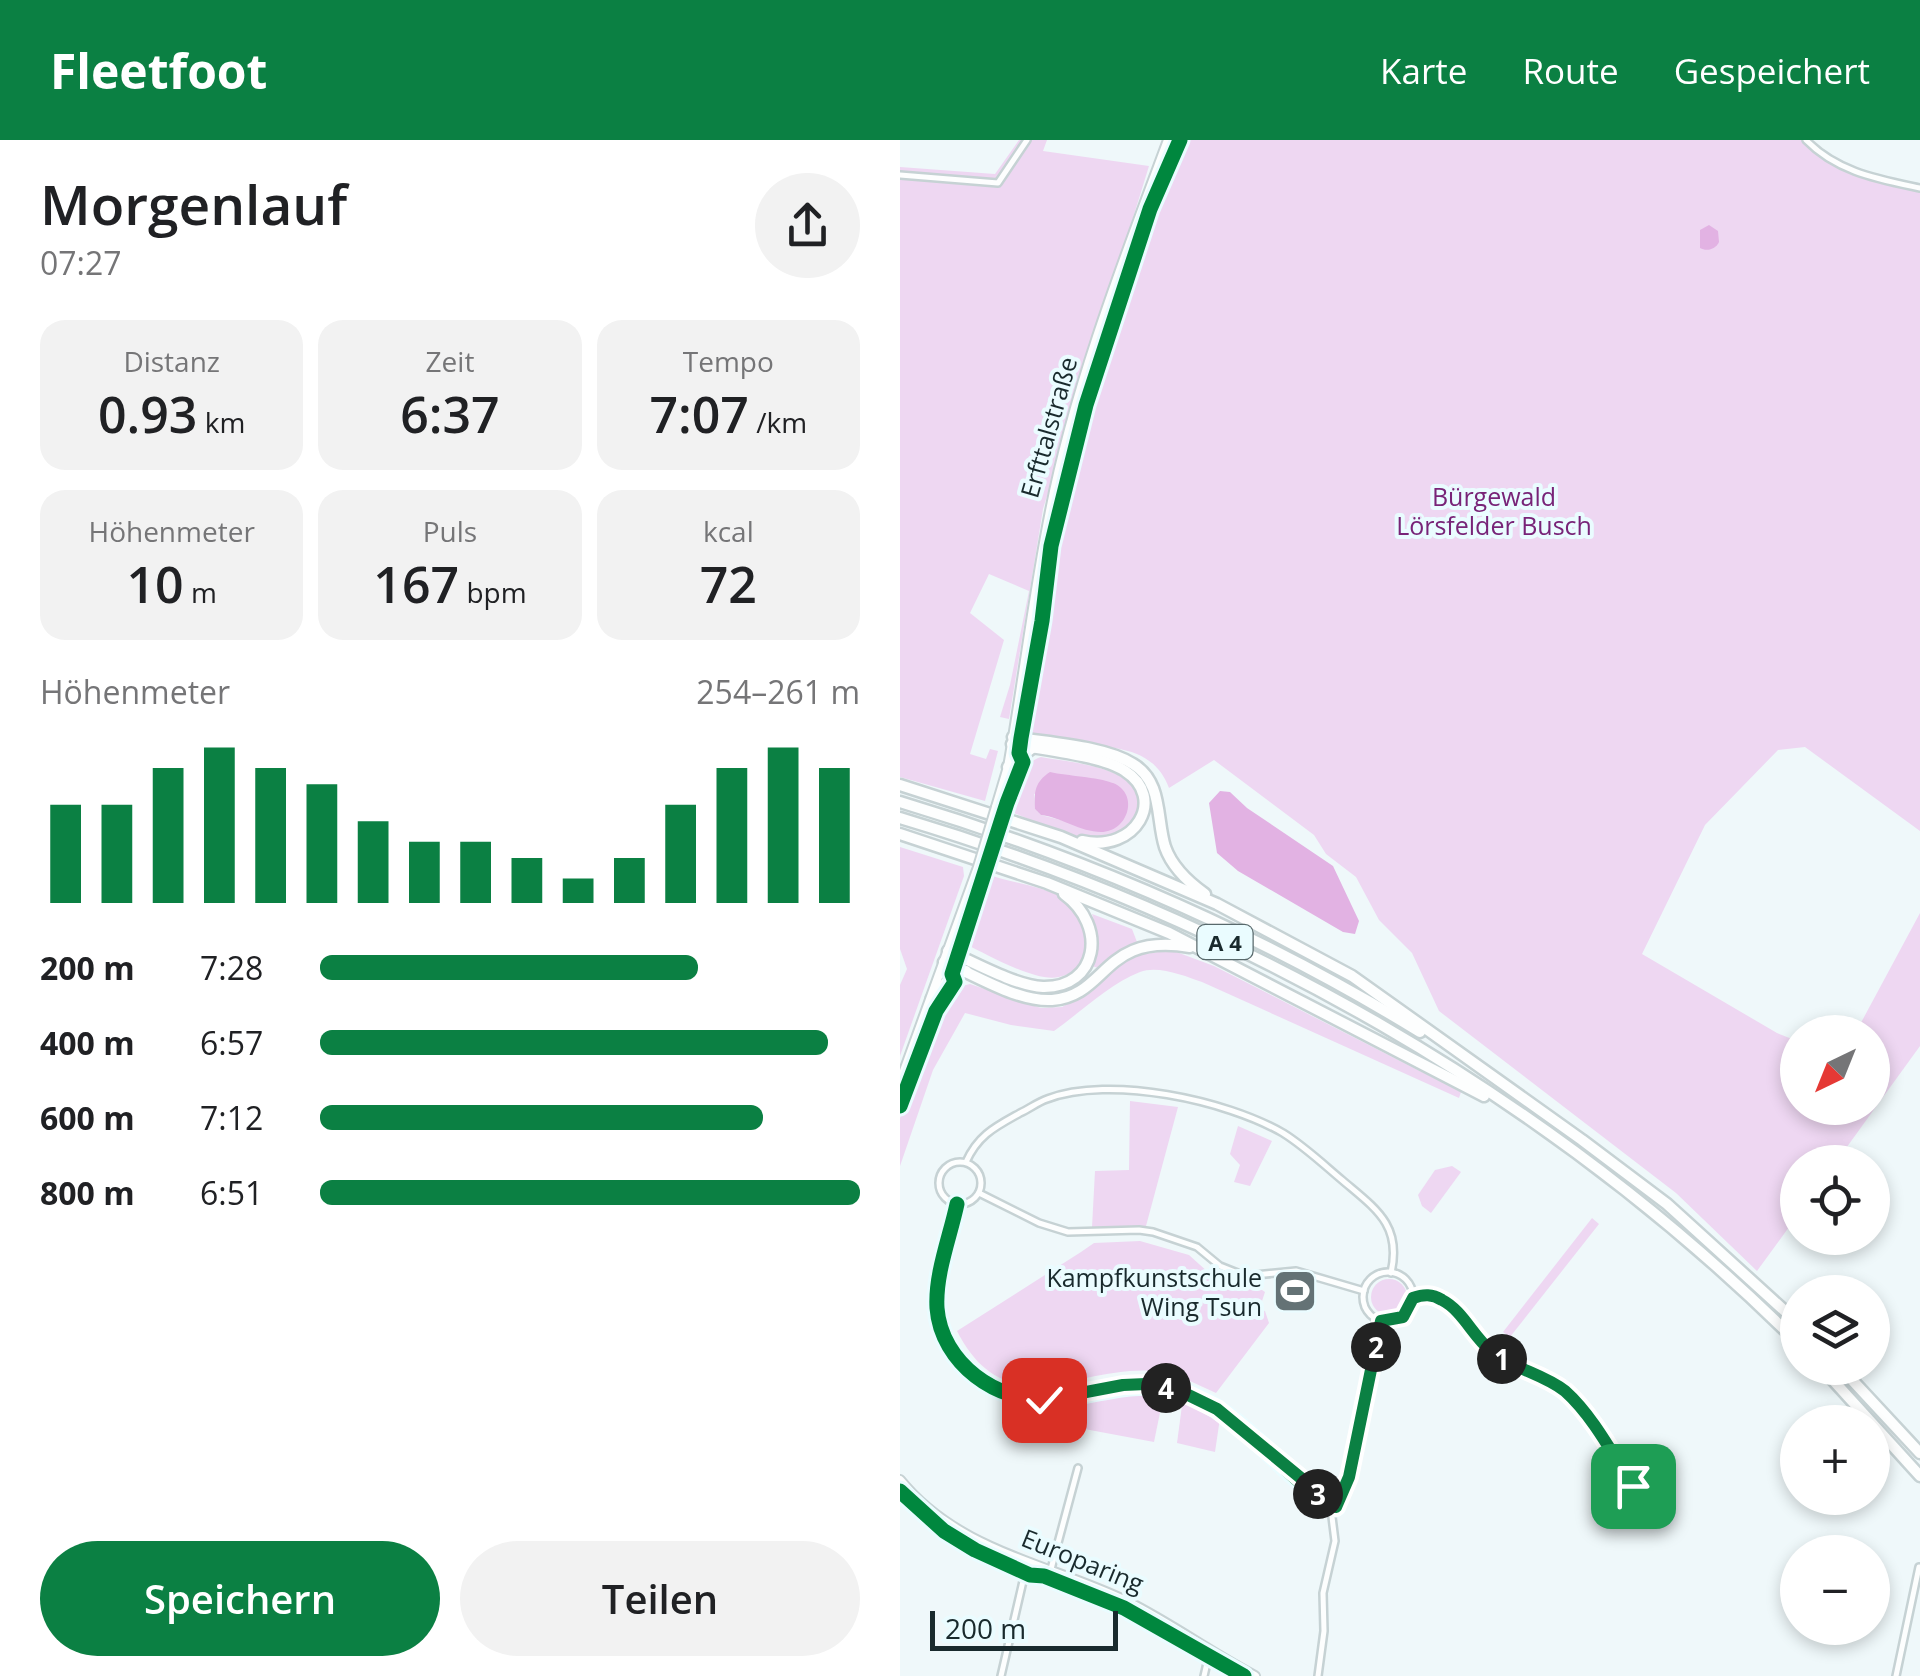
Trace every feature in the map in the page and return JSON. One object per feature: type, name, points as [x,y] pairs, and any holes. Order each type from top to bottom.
[{"type":"highway","points":[[1013,740],[1032,748],[1112,764],[1141,788],[1142,816],[1130,835],[1103,844],[1061,838]]},
{"type":"highway","points":[[1013,740],[1118,756],[1145,773],[1154,788],[1166,848],[1174,864],[1191,884],[1217,904]]},
{"type":"highway","points":[[1008,767],[1032,748]]},
{"type":"highway","points":[[900,785],[1061,838],[1217,904],[1352,976],[1480,1069]]},
{"type":"highway","name":"A 4","points":[[900,802],[1051,850],[1154,892],[1291,958],[1388,1012],[1480,1069],[1582,1140],[1667,1204],[1780,1307]]},
{"type":"highway","name":"A 4","points":[[900,818],[1073,876],[1146,906],[1259,958],[1384,1026],[1473,1081],[1648,1209],[1780,1327]]},
{"type":"highway","points":[[900,834],[1047,882],[1201,948],[1525,1118]]},
{"type":"highway","points":[[946,956],[1032,986],[1054,986],[1070,979],[1090,956],[1092,930],[1080,907],[1047,882]]},
{"type":"highway","points":[[946,956],[966,971],[1020,994],[1050,1000],[1073,994],[1116,958],[1136,948],[1164,944],[1201,948]]},
{"type":"highway","points":[[932,998],[949,980],[966,971]]},
{"type":"highway","points":[[1837,1385],[1920,1476]]},
{"type":"highway","points":[[1857,1385],[1920,1453]]},
{"type":"main road","name":"Erfttalstraße","points":[[900,1082],[978,867],[1008,767],[1050,508],[1120,270],[1168,140]]},
{"type":"main road","name":"Europaring","points":[[900,1480],[977,1542],[1128,1602],[1254,1676]]},
{"type":"street","points":[[900,174],[998,183],[1027,140]]},
{"type":"street","points":[[1806,140],[1820,154],[1847,169],[1920,188]]},
{"type":"street","points":[[966,1162],[985,1132],[1047,1099],[1061,1096],[1096,1091],[1146,1092],[1223,1107],[1284,1133],[1372,1206],[1394,1236],[1396,1250],[1391,1273]]},
{"type":"street","points":[[966,1162],[980,1175],[979,1193],[970,1202],[956,1204],[944,1197],[940,1178],[947,1166],[966,1162]]},
{"type":"street","points":[[979,1193],[1068,1232],[1153,1232],[1198,1247],[1220,1266],[1244,1276],[1296,1271],[1364,1291]]},
{"type":"street","points":[[956,1204],[938,1285],[937,1312],[954,1352],[972,1374],[1010,1395],[1036,1400],[1123,1385],[1146,1384],[1178,1390],[1217,1409],[1336,1507]]},
{"type":"street","points":[[1391,1273],[1409,1284],[1413,1298],[1403,1317],[1381,1321],[1365,1306],[1364,1291],[1371,1279],[1391,1273]]},
{"type":"street","points":[[1413,1298],[1431,1295],[1447,1301],[1487,1348],[1504,1361],[1543,1377],[1564,1391],[1646,1502]]},
{"type":"street","points":[[1318,1676],[1324,1593],[1335,1540],[1332,1517],[1349,1477],[1381,1321]]},
{"type":"street","points":[[1050,1572],[1078,1468]]},
{"type":"street","points":[[1001,1676],[1028,1564]]},
{"type":"street","points":[[1896,1676],[1920,1567]]},
{"type":"street","points":[[1204,1676],[1210,1650]]},
{"type":"green space","points":[[1019,140],[1047,140],[1043,151],[1149,166],[1043,509],[1009,719],[1000,717],[1029,591],[989,574],[970,613],[1004,640],[970,754],[986,759],[990,749],[998,751],[985,801],[900,777],[900,167],[995,174]]},
{"type":"green space","name":"Bürgewald Lörsfelder Busch","points":[[1184,140],[1801,140],[1842,167],[1920,193],[1920,831],[1805,747],[1778,750],[1705,825],[1642,954],[1780,1034],[1780,1125],[1863,1125],[1848,1145],[1780,1145],[1780,1239],[1757,1271],[1676,1193],[1439,1011],[1412,953],[1379,920],[1356,877],[1326,854],[1314,835],[1214,760],[1169,788],[1162,774],[1142,756],[1026,732],[1042,618],[1064,505],[1090,412]]},
{"type":"green space","points":[[1041,757],[1090,765],[1123,778],[1134,788],[1139,801],[1135,818],[1114,837],[1093,839],[1056,830],[1009,811],[1018,779],[1033,760]],"holes":[[[1092,780],[1113,783],[1076,824],[1041,815],[1035,809],[1034,794]]]},
{"type":"green space","points":[[900,847],[963,867],[964,876],[900,1056],[900,985],[907,969],[900,949]]},
{"type":"green space","points":[[990,875],[1046,890],[1073,906],[1087,941],[1080,964],[1072,972],[1059,977],[1038,976],[965,944]]},
{"type":"green space","name":"Bürgewald Lörsfelder Busch","points":[[1920,913],[1920,1046],[1890,1087],[1890,1015],[1865,1015]]},
{"type":"green space","points":[[1092,914],[1132,929],[1137,942],[1098,968],[1092,966],[1098,940]]},
{"type":"green space","points":[[1171,950],[1214,966],[1461,1092],[1459,1098],[1202,982],[1171,972],[1147,970],[1117,984],[1054,1031],[965,1013],[933,1070],[900,1166],[900,1118],[937,1015],[958,987],[970,984],[1041,1008],[1062,1007],[1131,956]]},
{"type":"green space","points":[[1130,1101],[1178,1107],[1146,1226],[1092,1227],[1095,1171],[1129,1170]]},
{"type":"green space","points":[[1238,1126],[1272,1141],[1250,1186],[1234,1182],[1240,1165],[1230,1154]]},
{"type":"green space","points":[[1452,1166],[1461,1172],[1431,1213],[1422,1206],[1418,1195],[1435,1170]]},
{"type":"green space","points":[[1592,1218],[1599,1224],[1510,1337],[1503,1332]]},
{"type":"green space","points":[[1140,1241],[1189,1255],[1232,1287],[1259,1288],[1265,1292],[1257,1304],[1258,1309],[1265,1311],[1269,1323],[1216,1393],[1157,1371],[1021,1384],[998,1377],[976,1360],[957,1331],[1094,1243]]},
{"type":"green space","points":[[1389,1279],[1401,1285],[1407,1297],[1401,1309],[1389,1315],[1377,1309],[1371,1297],[1377,1285]]},
{"type":"green space","points":[[1125,1390],[1164,1393],[1154,1442],[1063,1425],[1066,1402]]},
{"type":"green space","points":[[1183,1398],[1220,1418],[1215,1452],[1177,1443]]},
{"type":"shaded area","points":[[1709,225],[1718,231],[1719,242],[1708,250],[1700,248],[1700,230]]},
{"type":"shaded area","points":[[1050,772],[1106,781],[1121,788],[1128,803],[1124,819],[1118,826],[1101,832],[1041,815],[1035,809],[1035,792]]},
{"type":"shaded area","points":[[1220,791],[1230,792],[1247,808],[1333,866],[1359,921],[1355,934],[1343,932],[1238,871],[1217,853],[1209,803]]},
{"type":"cycle path","points":[[900,1106],[936,1011],[955,982],[952,974],[1023,762],[1019,753],[1051,546],[1086,405],[1150,209],[1180,140]]},
{"type":"cycle path","points":[[957,1204],[941,1269],[937,1308],[949,1346],[976,1376],[992,1387],[1030,1399],[1145,1385],[1178,1390],[1222,1412],[1336,1507]]},
{"type":"cycle path","points":[[900,1491],[944,1531],[975,1550],[1030,1575],[1044,1576],[1124,1608],[1244,1676]]},
{"type":"place","name":"Kampfkunstschule Wing Tsun","points":[[1295,1291]]},
{"type":"route","points":[[1044,1400],[1123,1385],[1146,1384],[1178,1390],[1217,1409],[1336,1507],[1349,1477],[1381,1321],[1403,1317],[1413,1298],[1431,1295],[1447,1301],[1487,1348],[1504,1361],[1543,1377],[1564,1391],[1633,1486]]}]
